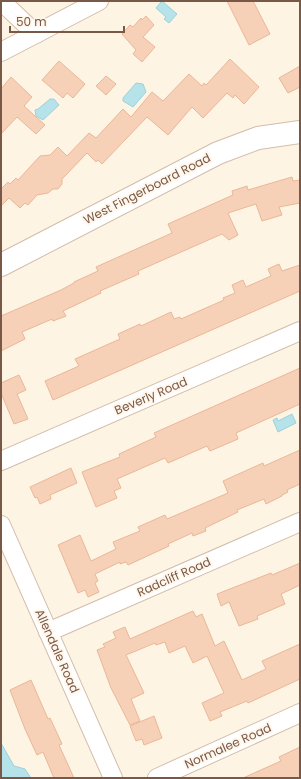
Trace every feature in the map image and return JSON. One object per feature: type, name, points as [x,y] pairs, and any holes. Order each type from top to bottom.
[{"type":"street","points":[[1,52],[99,1]]},
{"type":"street","points":[[1,2],[36,34]]},
{"type":"street","name":"West Fingerboard Road","points":[[1,265],[218,153],[258,138],[300,132]]},
{"type":"street","name":"Beverly Road","points":[[1,461],[300,331]]},
{"type":"street","name":"Radcliff Road","points":[[48,632],[300,522]]},
{"type":"street","name":"Allendale Road","points":[[1,525],[113,778]]},
{"type":"street","name":"Normalee Road","points":[[156,778],[300,713]]},
{"type":"water","points":[[162,1],[177,14],[169,23],[164,19],[166,17],[156,8]]},
{"type":"water","points":[[136,83],[143,84],[146,92],[133,107],[123,101],[123,98]]},
{"type":"water","points":[[50,99],[54,99],[59,105],[43,120],[36,116],[35,110]]},
{"type":"water","points":[[292,414],[296,423],[278,432],[273,420],[277,418],[278,421]]},
{"type":"water","points":[[1,743],[14,766],[25,769],[31,778],[1,778]]},
{"type":"building","points":[[227,1],[253,1],[270,34],[249,45]]},
{"type":"building","points":[[146,16],[154,25],[143,37],[155,47],[142,62],[133,54],[136,50],[122,34],[130,25],[133,27],[141,18],[142,20]]},
{"type":"building","points":[[230,59],[259,87],[244,104],[235,95],[233,98],[227,93],[203,118],[192,107],[168,135],[147,117],[102,164],[98,160],[96,162],[87,153],[62,179],[62,184],[58,189],[53,189],[48,193],[37,195],[28,205],[25,203],[20,208],[9,198],[1,206],[1,189],[8,182],[10,184],[16,178],[18,180],[40,156],[50,155],[58,147],[67,156],[89,133],[96,138],[123,109],[131,117],[152,92],[163,101],[189,74],[202,86],[204,83],[206,85]]},
{"type":"building","points":[[59,61],[85,84],[73,98],[67,93],[63,98],[42,80]]},
{"type":"building","points":[[300,66],[300,87],[288,93],[279,78]]},
{"type":"building","points":[[106,76],[116,84],[106,95],[96,86]]},
{"type":"building","points":[[11,77],[32,97],[24,106],[45,125],[36,134],[17,117],[1,134],[1,89]]},
{"type":"building","points":[[292,177],[293,181],[300,180],[300,203],[279,207],[282,215],[262,221],[256,204],[228,213],[238,235],[229,240],[222,234],[138,271],[139,274],[100,291],[101,293],[63,311],[66,316],[53,321],[52,319],[22,332],[25,339],[1,351],[1,316],[61,290],[98,271],[96,267],[172,233],[168,224],[233,195],[232,191],[247,186],[248,190]]},
{"type":"building","points":[[279,264],[282,271],[300,265],[300,291],[53,400],[45,381],[79,366],[75,359],[120,339],[118,334],[140,324],[141,326],[171,312],[174,319],[180,317],[181,319],[224,300],[223,298],[235,293],[232,285],[243,280],[246,287],[271,276],[268,269]]},
{"type":"building","points":[[300,368],[300,404],[236,433],[238,439],[210,451],[207,446],[168,463],[165,458],[117,479],[121,488],[114,491],[117,498],[96,507],[82,472],[120,457],[119,454],[156,437],[154,433]]},
{"type":"building","points":[[19,375],[26,390],[17,394],[28,419],[14,424],[1,393],[1,383]]},
{"type":"building","points":[[300,450],[300,484],[287,490],[288,492],[282,496],[266,504],[264,499],[237,510],[238,512],[205,528],[206,531],[193,536],[192,533],[168,544],[169,546],[128,565],[126,562],[120,564],[120,562],[95,574],[98,581],[95,583],[99,592],[88,597],[85,590],[78,593],[58,545],[80,535],[91,561],[116,549],[113,542],[140,531],[138,527],[165,515],[167,519],[228,493],[223,481],[263,463],[264,466]]},
{"type":"building","points":[[71,468],[77,483],[50,495],[51,499],[40,504],[37,497],[35,498],[30,487]]},
{"type":"building","points":[[300,563],[300,585],[281,594],[285,604],[257,616],[258,619],[239,626],[229,602],[221,606],[217,594],[271,573],[272,575]]},
{"type":"building","points":[[193,611],[196,617],[202,614],[215,646],[224,641],[242,680],[266,669],[262,661],[300,644],[300,679],[248,703],[247,701],[220,712],[222,716],[210,721],[202,703],[224,693],[207,656],[193,663],[185,646],[169,653],[165,642],[156,645],[155,643],[126,655],[144,693],[131,699],[140,721],[130,725],[111,688],[97,650],[105,647],[103,644],[116,638],[113,632],[125,627],[130,639]]},
{"type":"building","points":[[31,680],[48,719],[50,718],[62,744],[59,745],[74,778],[54,778],[43,752],[37,755],[25,729],[10,690]]},
{"type":"building","points":[[154,716],[162,738],[144,745],[142,739],[136,741],[130,726]]},
{"type":"building","points":[[300,747],[300,778],[243,778],[281,761],[279,757]]}]
